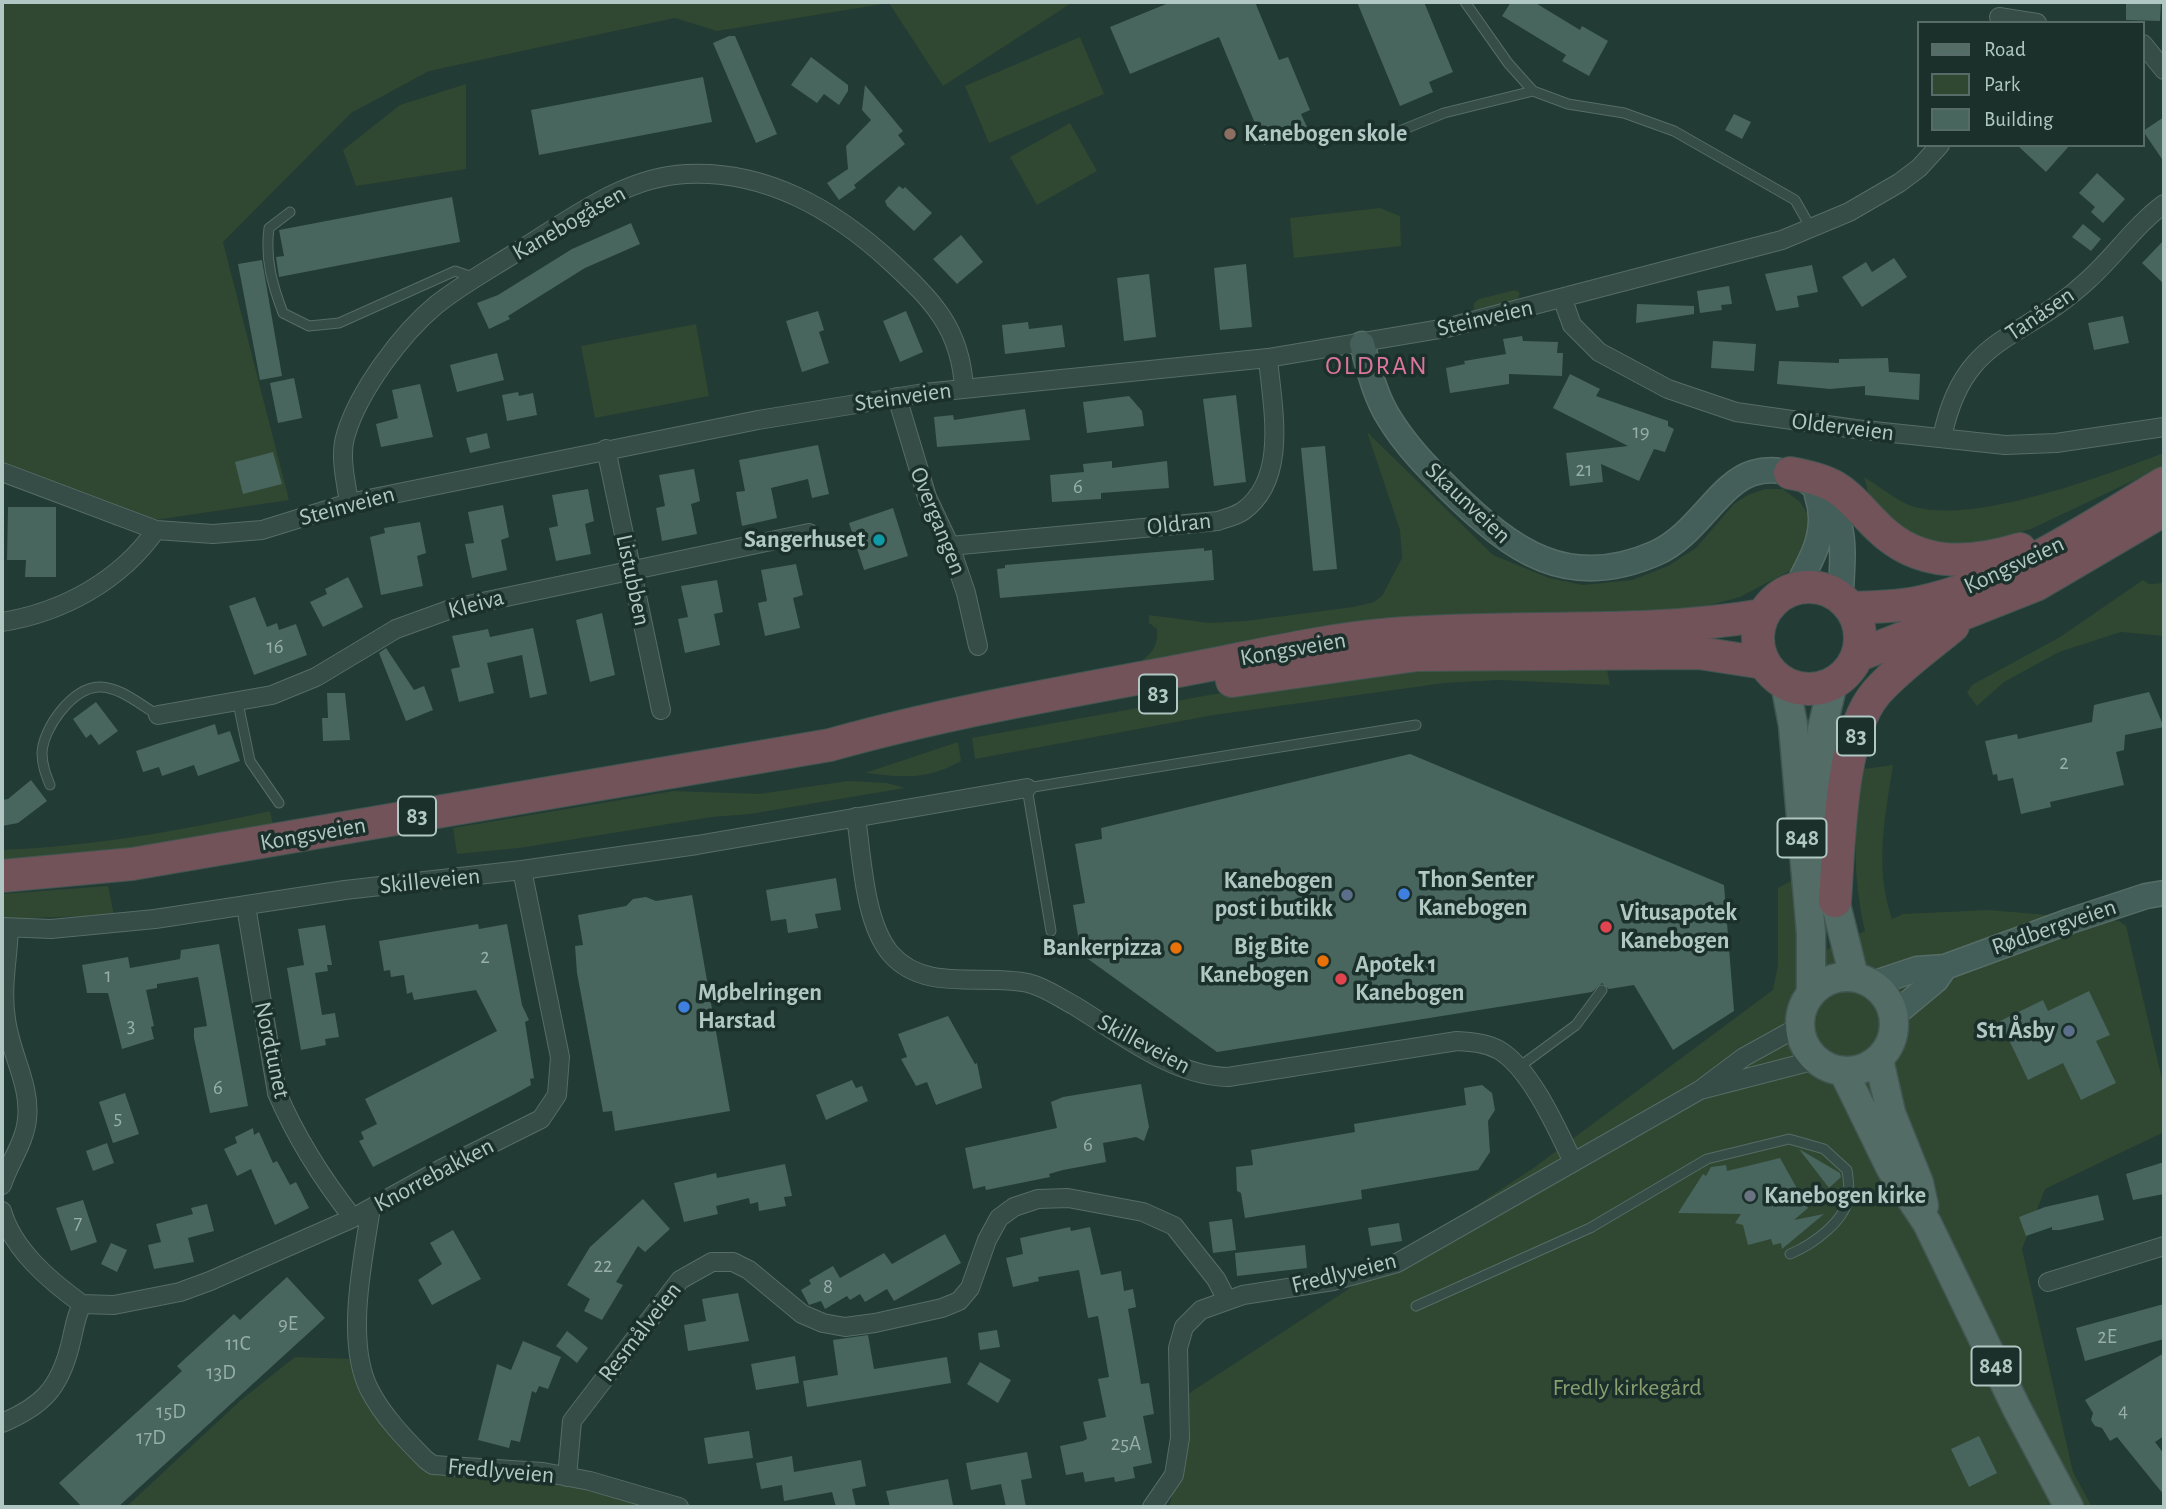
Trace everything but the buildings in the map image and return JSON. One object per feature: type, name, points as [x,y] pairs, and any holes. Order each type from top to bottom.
[{"type":"highway","points":[[1802,480],[1832,483],[1899,543],[1940,559],[1961,562],[1983,560],[2085,529]]},
{"type":"highway","name":"Kongsveien","points":[[1846,603],[1917,603],[1952,594],[2007,573],[2164,483]]},
{"type":"highway","name":"Kongsveien","points":[[1857,656],[2036,585],[2164,510]]},
{"type":"highway","points":[[1775,673],[1758,644],[1763,615],[1780,595],[1796,587],[1820,587],[1846,603],[1860,631],[1857,656]]},
{"type":"highway","name":"Kongsveien","points":[[830,746],[887,729],[1316,643],[1446,631],[1683,625],[1763,615]]},
{"type":"highway","name":"83","points":[[1835,901],[1845,781],[1867,705],[1896,674],[1966,615]]},
{"type":"highway","name":"Kongsveien","points":[[2,876],[55,874],[212,852],[830,746],[927,736],[1275,673],[1390,657],[1699,653],[1775,673]]},
{"type":"highway","name":"83","points":[[1775,673],[1804,689],[1833,684],[1847,672],[1857,656]]},
{"type":"main road","name":"848","points":[[1775,673],[1793,725],[1811,933],[1811,993],[1801,1014],[1800,1026]]},
{"type":"main road","name":"848","points":[[1833,684],[1822,729],[1822,750],[1835,901],[1863,981],[1886,998],[1894,1016]]},
{"type":"main road","points":[[1811,993],[1831,980],[1863,981]]},
{"type":"main road","points":[[1800,1026],[1805,1045],[1816,1060],[1843,1072],[1862,1069],[1879,1059],[1890,1044],[1894,1016]]},
{"type":"main road","name":"848","points":[[1879,1059],[1891,1113],[1919,1183],[1927,1223]]},
{"type":"main road","name":"848","points":[[1843,1072],[1891,1170],[1927,1223],[2017,1409],[2069,1507]]},
{"type":"street","points":[[1999,14],[2029,21]]},
{"type":"street","points":[[2145,46],[2164,70]]},
{"type":"street","name":"Steinveien","points":[[2,472],[156,530],[213,534],[252,531],[349,503],[606,449],[897,397],[1268,358],[1362,344],[1563,300],[1741,253],[1811,228],[1899,183],[1919,168],[1938,147]]},
{"type":"street","name":"Kanebogåsen","points":[[349,503],[343,459],[345,437],[356,406],[409,332],[435,306],[475,278],[621,190],[658,178],[685,174],[745,177],[782,189],[827,211],[861,235],[914,283],[955,337],[963,367],[964,389]]},
{"type":"street","name":"Tanåsen","points":[[1942,438],[1948,405],[1962,377],[1977,358],[2067,298],[2164,204]]},
{"type":"street","name":"Olderveien","points":[[1563,300],[1572,325],[1599,352],[1668,389],[1736,412],[1800,422],[2005,445],[2056,443],[2164,427]]},
{"type":"street","name":"Skaunveien","points":[[1362,344],[1376,391],[1388,418],[1409,447],[1473,513],[1503,538],[1538,559],[1581,568],[1600,568],[1640,559],[1687,534],[1742,477],[1766,470],[1802,480]]},
{"type":"street","name":"Oldran","points":[[950,546],[1218,521],[1241,513],[1260,496],[1273,466],[1268,358]]},
{"type":"street","name":"Overgangen","points":[[897,397],[927,497],[950,546],[966,593],[978,646]]},
{"type":"street","name":"Listubben","points":[[606,449],[661,710]]},
{"type":"street","points":[[1796,587],[1816,551],[1821,532],[1820,502],[1802,480]]},
{"type":"street","points":[[1802,480],[1836,512],[1841,530],[1846,603]]},
{"type":"street","points":[[2,622],[51,610],[86,593],[141,550],[156,530]]},
{"type":"street","name":"Kleiva","points":[[158,715],[272,695],[316,677],[396,629],[454,608],[809,533]]},
{"type":"street","name":"Skilleveien","points":[[5,927],[51,929],[246,906],[345,890],[522,870],[1027,788]]},
{"type":"street","name":"Skilleveien","points":[[856,817],[877,931],[891,955],[919,973],[1027,983],[1045,989],[1133,1041],[1204,1075],[1228,1077],[1457,1041],[1480,1042],[1498,1049],[1519,1067],[1573,1162]]},
{"type":"street","name":"Knorrebakken","points":[[82,1304],[114,1305],[180,1292],[353,1218],[541,1119],[557,1095],[560,1058],[522,870]]},
{"type":"street","name":"Rødbergveien","points":[[1863,981],[1917,969],[1945,967],[2070,921],[2146,896],[2164,893]]},
{"type":"street","name":"Nordtunet","points":[[246,906],[278,1093],[289,1120],[333,1192],[353,1218]]},
{"type":"street","points":[[2,1185],[25,1129],[28,1108],[4,1007],[5,927]]},
{"type":"street","name":"Rødbergveien","points":[[1894,1016],[1936,980],[1945,967]]},
{"type":"street","name":"Fredlyveien","points":[[1152,1507],[1174,1475],[1180,1438],[1178,1348],[1184,1327],[1201,1310],[1227,1300],[1333,1281],[1397,1263],[1700,1090],[1744,1057],[1800,1026]]},
{"type":"street","name":"Fredlyveien","points":[[1700,1090],[1816,1060]]},
{"type":"street","name":"Resmålveien","points":[[567,1477],[572,1421],[680,1280],[696,1268],[712,1262],[733,1262],[748,1270],[802,1314],[845,1327],[942,1308],[959,1301],[970,1288],[999,1218],[1014,1207],[1048,1199],[1110,1204],[1143,1212],[1174,1226],[1216,1279],[1227,1300]]},
{"type":"street","name":"Fredlyveien","points":[[370,1208],[358,1346],[368,1388],[386,1415],[433,1465],[524,1469],[567,1477],[679,1507]]},
{"type":"street","points":[[2,1211],[18,1246],[62,1290],[82,1304],[59,1378],[49,1393],[28,1412],[2,1423]]},
{"type":"street","points":[[2048,1282],[2164,1246]]},
{"type":"lane","points":[[1465,2],[1508,63],[1533,91],[1568,104],[1624,113],[1674,131],[1795,201],[1811,228]]},
{"type":"lane","points":[[1402,130],[1444,113],[1533,91]]},
{"type":"lane","points":[[290,212],[269,228],[266,250],[271,283],[283,313],[309,326],[339,323],[455,271],[475,278]]},
{"type":"lane","points":[[50,785],[43,766],[44,746],[57,717],[89,689],[104,688],[158,715]]},
{"type":"lane","points":[[238,703],[250,761],[279,803]]},
{"type":"lane","points":[[1051,932],[1027,788],[1416,725]]},
{"type":"lane","points":[[1519,1067],[1576,1025],[1602,990]]},
{"type":"lane","points":[[1416,1306],[1590,1228],[1707,1159],[1789,1139],[1824,1149],[1847,1170],[1849,1196],[1826,1231],[1812,1245],[1790,1254]]},
{"type":"green space","points":[[2,2],[1073,2],[943,86],[889,3],[717,31],[675,18],[429,71],[351,113],[223,242],[289,500],[115,526],[2,475]]},
{"type":"green space","points":[[1080,37],[1104,94],[989,143],[965,86]]},
{"type":"green space","points":[[466,84],[466,169],[356,186],[343,150],[400,105]]},
{"type":"green space","points":[[1070,123],[1097,171],[1037,205],[1010,157]]},
{"type":"green space","points":[[1380,208],[1400,216],[1401,246],[1294,258],[1290,218]]},
{"type":"green space","points":[[1515,290],[1520,293],[1517,301],[1474,310],[1474,303],[1479,299]]},
{"type":"green space","points":[[696,324],[709,396],[595,418],[581,346]]},
{"type":"green space","points":[[1367,432],[1493,555],[1549,578],[1583,585],[1632,580],[1668,566],[1696,548],[1734,504],[1765,489],[1783,489],[1800,502],[1809,516],[1808,537],[1793,569],[1740,597],[1682,613],[1140,662],[1151,652],[1157,640],[1157,629],[1149,623],[1149,615],[1209,623],[1246,621],[1353,607],[1374,602],[1382,596],[1402,558],[1400,530]]},
{"type":"green space","points":[[2163,453],[2164,466],[2031,529],[1968,546],[1930,542],[1896,525],[1870,500],[1864,477],[1895,498],[1915,507],[1941,511],[1971,509],[2075,485]]},
{"type":"green space","points":[[2143,580],[2149,584],[2164,583],[2164,636],[2121,632],[2059,652],[2004,682],[1977,706],[1967,693],[1972,685],[2060,637]]},
{"type":"green space","points":[[1493,666],[1607,670],[1610,685],[1498,680],[1444,683],[1214,715],[975,759],[972,738],[1209,695],[1391,667]]},
{"type":"green space","points":[[958,742],[961,761],[936,772],[914,776],[865,773]]},
{"type":"green space","name":"Fredly kirkegård","points":[[1893,765],[1884,823],[1882,861],[1883,880],[1892,919],[1903,914],[1988,910],[2119,921],[2126,926],[2164,1088],[2164,1132],[2045,1189],[2022,1249],[2073,1472],[2092,1507],[2084,1507],[2080,1502],[2081,1507],[1169,1507],[1190,1428],[1185,1396],[1532,1169],[1773,990],[1778,965],[1778,888],[1793,880],[1798,941],[1796,973],[1835,944],[1865,931],[1856,871],[1860,789],[1864,769]]},
{"type":"green space","points":[[848,781],[887,783],[905,788],[750,814],[712,817],[519,848],[457,854],[453,828],[673,791],[759,794]]},
{"type":"green space","points":[[270,811],[273,825],[68,857],[2,862],[2,850],[136,836]]},
{"type":"green space","points":[[108,886],[114,915],[2,919],[2,894]]},
{"type":"green space","points":[[295,1357],[354,1359],[414,1452],[585,1475],[699,1507],[126,1507],[241,1400]]},
{"type":"place","name":"Kanebogen skole","points":[[1230,134]]},
{"type":"place","name":"Sangerhuset","points":[[879,540]]},
{"type":"place","name":"Thon Senter Kanebogen","points":[[1404,894]]},
{"type":"place","name":"Kanebogen post i butikk","points":[[1347,895]]},
{"type":"place","name":"Vitusapotek Kanebogen","points":[[1606,927]]},
{"type":"place","name":"Bankerpizza","points":[[1176,948]]},
{"type":"place","name":"Big Bite Kanebogen","points":[[1323,961]]},
{"type":"place","name":"Apotek 1 Kanebogen","points":[[1341,979]]},
{"type":"place","name":"Møbelringen Harstad","points":[[684,1007]]},
{"type":"place","name":"St1 Åsby","points":[[2069,1031]]},
{"type":"place","name":"Kanebogen kirke","points":[[1750,1196]]},
{"type":"district","name":"OLDRAN","points":[[1377,366]]}]
